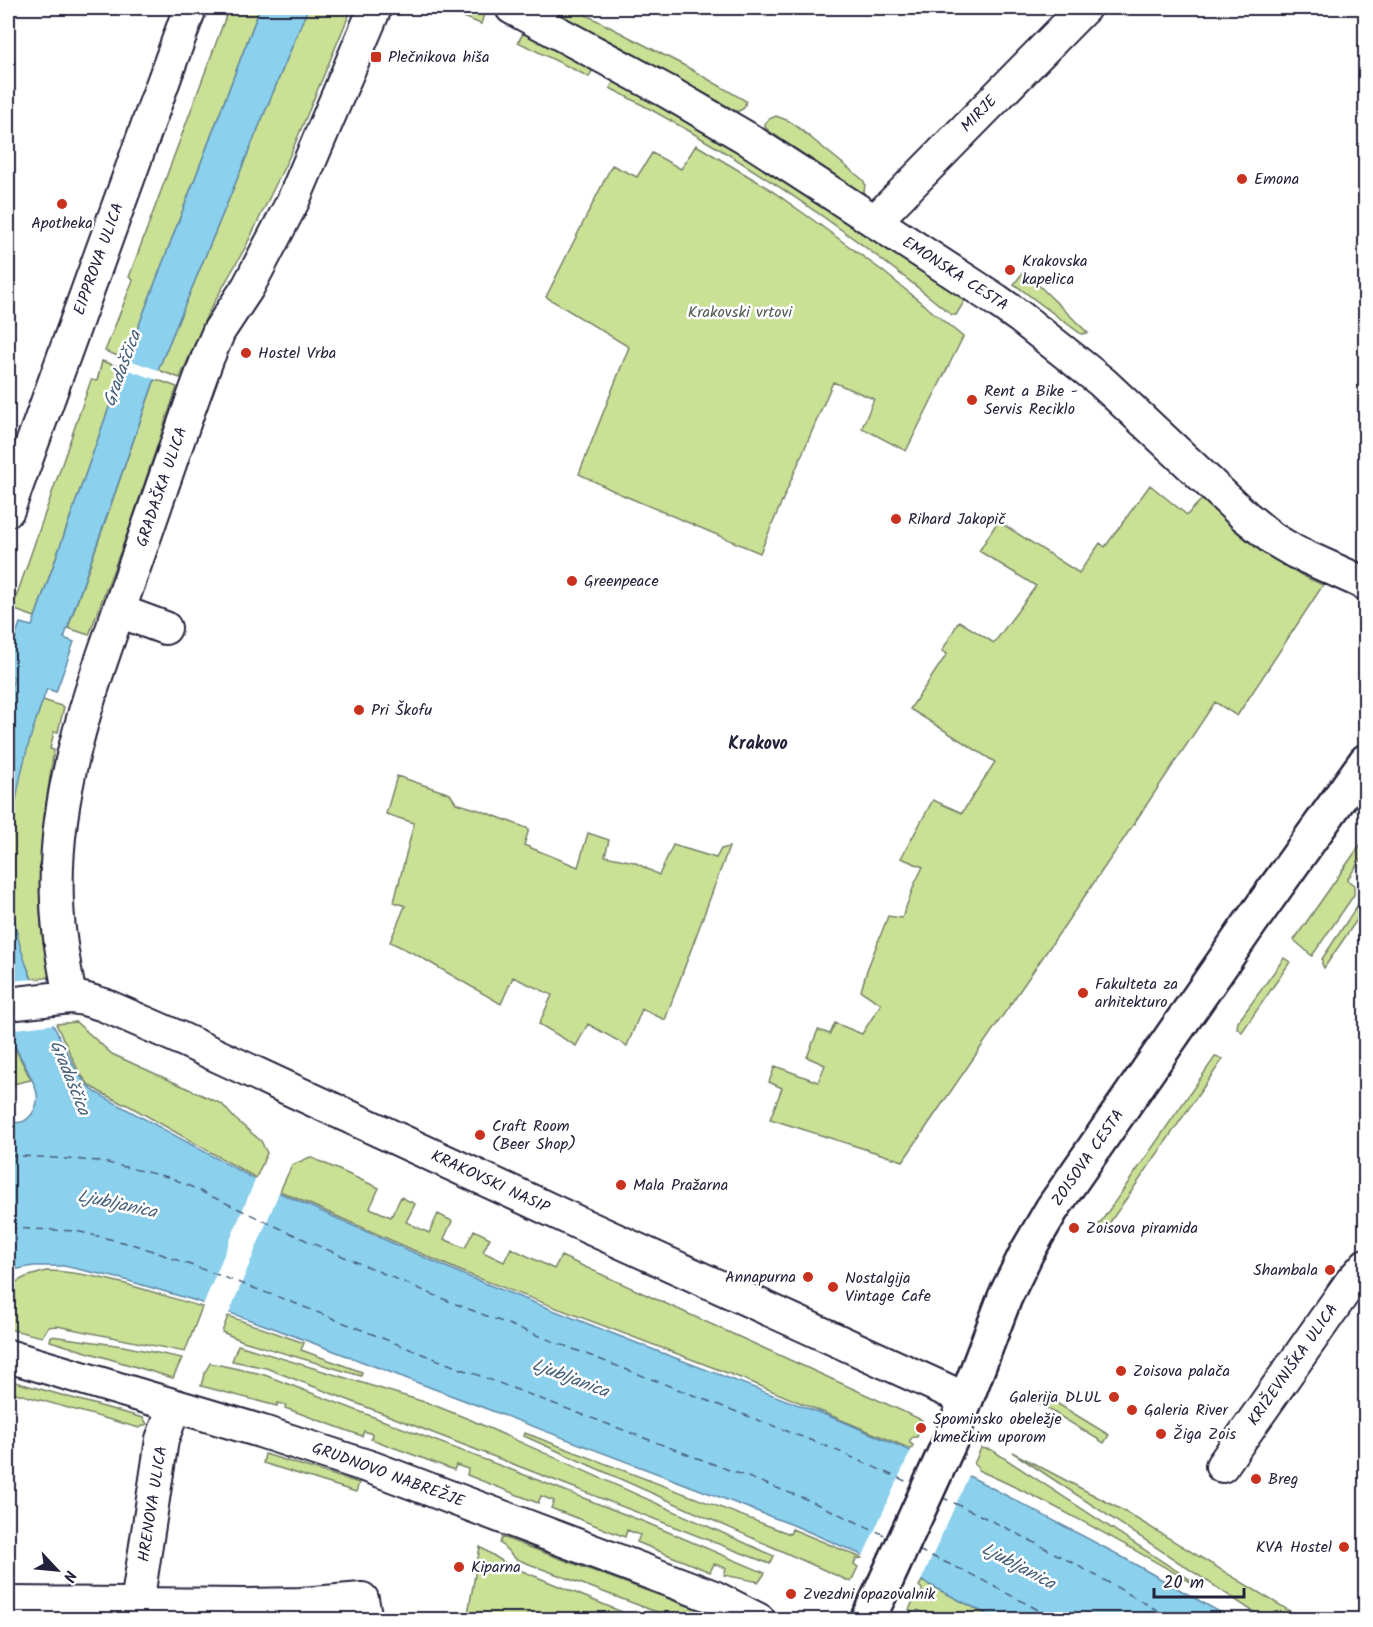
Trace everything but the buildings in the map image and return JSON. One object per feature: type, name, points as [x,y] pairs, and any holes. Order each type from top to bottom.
[{"type":"main road","name":"ZOISOVA CESTA","points":[[873,1607],[951,1439],[960,1396],[1027,1252],[1052,1209],[1365,761]]},
{"type":"street","name":"EIPPROVA ULICA","points":[[8,510],[190,8]]},
{"type":"street","name":"GRADAŠKA ULICA","points":[[60,997],[63,955],[57,903],[60,832],[71,759],[91,691],[208,357],[219,331],[248,287],[293,201],[375,8]]},
{"type":"street","name":"EMONSKA CESTA","points":[[512,8],[726,126],[1020,316],[1102,382],[1245,516],[1273,539],[1294,552],[1365,584]]},
{"type":"street","name":"MIRJE","points":[[875,221],[1084,8]]},
{"type":"street","points":[[119,611],[165,628]]},
{"type":"street","name":"KRAKOVSKI NASIP","points":[[8,1004],[60,997],[84,999],[104,1005],[960,1396]]},
{"type":"street","name":"KRIŽEVNIŠKA ULICA","points":[[1222,1466],[1365,1265]]},
{"type":"street","name":"GRUDNOVO NABREŽJE","points":[[8,1356],[260,1431],[373,1468],[714,1597],[759,1620]]},
{"type":"street","name":"HRENOVA ULICA","points":[[137,1604],[162,1439],[175,1406]]},
{"type":"street","points":[[8,1603],[301,1604],[364,1609]]},
{"type":"green space","points":[[229,8],[260,8],[126,359],[105,351],[133,280],[129,277]]},
{"type":"green space","points":[[308,8],[352,8],[291,153],[245,248],[207,315],[180,378],[158,370]]},
{"type":"green space","points":[[441,8],[483,8],[485,11],[481,24]]},
{"type":"green space","points":[[545,8],[573,8],[687,67],[746,101],[744,108],[736,111]]},
{"type":"green space","points":[[524,32],[593,69],[589,77],[518,42]]},
{"type":"green space","points":[[614,81],[664,101],[967,297],[956,315],[952,315],[871,251],[787,192],[701,138],[610,88]]},
{"type":"green space","points":[[776,116],[795,125],[863,180],[864,193],[769,131],[765,124]]},
{"type":"green space","name":"Krakovski vrtovi","points":[[696,145],[765,186],[820,225],[884,272],[963,337],[906,451],[862,428],[874,399],[833,382],[760,553],[618,493],[579,474],[629,347],[546,297],[612,165],[637,177],[652,153],[681,169]]},
{"type":"green space","points":[[1024,271],[1088,333],[1081,334],[1014,284]]},
{"type":"green space","points":[[102,361],[123,368],[35,617],[12,609],[91,380],[97,381]]},
{"type":"green space","points":[[155,379],[177,387],[130,526],[89,635],[68,628]]},
{"type":"green space","points":[[1150,485],[1187,515],[1202,499],[1273,558],[1323,585],[1237,716],[1215,702],[903,1161],[770,1119],[782,1088],[769,1082],[775,1066],[818,1082],[825,1065],[807,1057],[818,1030],[830,1034],[835,1023],[862,1034],[881,1004],[861,991],[867,970],[888,916],[902,918],[923,867],[901,858],[933,800],[962,813],[995,762],[910,709],[947,654],[942,651],[959,621],[994,643],[1036,586],[979,551],[998,521],[1079,573],[1100,543],[1105,547]]},
{"type":"green space","points":[[43,700],[64,707],[58,732],[54,732],[50,749],[54,750],[40,869],[40,917],[45,953],[52,973],[46,978],[32,979],[16,934],[11,889],[11,851],[14,812],[22,765]]},
{"type":"green space","points":[[397,776],[450,794],[456,803],[529,829],[524,845],[578,867],[588,833],[609,840],[605,856],[634,862],[659,875],[673,845],[716,858],[721,849],[729,847],[665,1020],[642,1009],[627,1046],[588,1024],[576,1046],[539,1024],[552,995],[513,977],[501,1004],[417,955],[390,942],[405,906],[394,902],[414,823],[386,814]]},
{"type":"green space","points":[[1365,838],[1365,853],[1347,880],[1354,885],[1354,895],[1312,956],[1294,940]]},
{"type":"green space","points":[[1365,894],[1365,908],[1324,968],[1322,959]]},
{"type":"green space","points":[[1284,958],[1290,962],[1242,1032],[1237,1028],[1238,1022]]},
{"type":"green space","points":[[76,1022],[112,1054],[222,1104],[234,1118],[261,1141],[267,1153],[256,1178],[90,1086],[79,1072],[56,1024]]},
{"type":"green space","points":[[8,1034],[31,1080],[8,1085]]},
{"type":"green space","points":[[1215,1057],[1223,1059],[1104,1231],[1098,1226]]},
{"type":"green space","points":[[310,1157],[379,1188],[370,1208],[391,1217],[401,1197],[415,1204],[406,1222],[429,1233],[438,1214],[452,1221],[444,1239],[465,1248],[474,1230],[490,1238],[483,1252],[504,1262],[511,1248],[554,1269],[561,1256],[922,1420],[923,1423],[917,1437],[910,1440],[913,1445],[911,1449],[746,1380],[465,1273],[280,1191],[292,1165]]},
{"type":"green space","points":[[46,1271],[104,1279],[202,1307],[185,1352],[57,1326],[48,1327],[42,1337],[8,1329],[8,1286]]},
{"type":"green space","points":[[228,1316],[304,1343],[301,1350],[362,1372],[361,1376],[243,1341],[222,1332]]},
{"type":"green space","points":[[51,1336],[123,1346],[182,1358],[173,1378],[50,1341]]},
{"type":"green space","points":[[238,1345],[431,1404],[774,1556],[770,1564],[266,1368],[232,1361]]},
{"type":"green space","points":[[210,1363],[262,1374],[647,1523],[765,1573],[759,1582],[724,1575],[726,1568],[714,1564],[710,1572],[637,1542],[640,1535],[627,1530],[625,1537],[551,1508],[554,1501],[541,1496],[538,1503],[467,1475],[468,1469],[456,1465],[454,1470],[371,1439],[372,1434],[364,1431],[362,1436],[285,1408],[286,1405],[278,1403],[277,1406],[201,1386]]},
{"type":"green space","points":[[8,1380],[143,1418],[147,1424],[139,1428],[8,1391]]},
{"type":"green space","points":[[1040,1393],[1109,1435],[1104,1443],[1035,1401]]},
{"type":"green space","points":[[525,1433],[790,1534],[792,1529],[862,1558],[856,1559],[854,1564],[858,1567],[851,1582],[524,1436]]},
{"type":"green space","points":[[981,1448],[992,1450],[1197,1584],[1061,1510],[978,1470],[974,1464]]},
{"type":"green space","points":[[1012,1452],[1122,1510],[1303,1619],[1259,1619],[1260,1616]]},
{"type":"green space","points":[[265,1454],[359,1483],[356,1492],[263,1463]]},
{"type":"green space","points":[[502,1537],[696,1609],[691,1619],[675,1619],[516,1559],[500,1543]]},
{"type":"green space","points":[[480,1547],[510,1566],[639,1619],[467,1619]]},
{"type":"green space","points":[[922,1581],[996,1619],[934,1619],[918,1610],[915,1614],[909,1610],[916,1594],[922,1592],[919,1586]]},
{"type":"water","points":[[260,8],[308,8],[158,370],[64,638],[74,642],[56,692],[47,689],[30,740],[18,792],[11,844],[12,898],[17,932],[33,983],[77,1072],[95,1092],[280,1193],[464,1275],[844,1422],[973,1478],[1115,1553],[1232,1619],[996,1619],[922,1581],[793,1525],[276,1329],[193,1300],[122,1279],[64,1266],[33,1266],[8,1271],[8,1122],[22,1122],[29,1117],[36,1107],[37,1098],[33,1081],[8,1034],[8,697],[14,677],[8,675],[8,658],[20,623],[32,626],[126,359]]},
{"type":"pier","points":[[123,358],[161,371],[157,380],[120,367]]},
{"type":"pier","points":[[35,979],[56,1024],[8,1030],[8,981]]},
{"type":"pier","points":[[256,1178],[280,1190],[228,1316],[203,1305]]},
{"type":"pier","points":[[912,1448],[970,1473],[920,1583],[862,1558]]},
{"type":"ferry route","points":[[8,1155],[99,1161],[172,1178],[314,1244],[453,1303],[831,1448],[912,1484]]},
{"type":"ferry route","points":[[8,1228],[76,1231],[139,1246],[806,1499],[889,1537]]},
{"type":"ferry route","points":[[941,1497],[1059,1556],[1174,1620]]},
{"type":"ferry route","points":[[918,1550],[967,1572],[1057,1620]]},
{"type":"place","name":"Plečnikova hiša","points":[[376,57]]},
{"type":"place","name":"Emona","points":[[1242,179]]},
{"type":"place","name":"Apotheka","points":[[62,204]]},
{"type":"place","name":"Krakovska kapelica","points":[[1010,270]]},
{"type":"place","name":"Hostel Vrba","points":[[246,353]]},
{"type":"place","name":"Rent a Bike - Servis Reciklo","points":[[972,400]]},
{"type":"place","name":"Rihard Jakopič","points":[[896,519]]},
{"type":"place","name":"Greenpeace","points":[[572,581]]},
{"type":"place","name":"Pri Škofu","points":[[359,710]]},
{"type":"place","name":"Fakulteta za arhitekturo","points":[[1083,993]]},
{"type":"place","name":"Craft Room (Beer Shop)","points":[[480,1135]]},
{"type":"place","name":"Mala Pražarna","points":[[621,1185]]},
{"type":"place","name":"Zoisova piramida","points":[[1074,1228]]},
{"type":"place","name":"Shambala","points":[[1330,1270]]},
{"type":"place","name":"Annapurna","points":[[808,1277]]},
{"type":"place","name":"Nostalgija Vintage Cafe","points":[[833,1287]]},
{"type":"place","name":"Zoisova palača","points":[[1121,1371]]},
{"type":"place","name":"Galerija DLUL","points":[[1114,1397]]},
{"type":"place","name":"Galeria River","points":[[1132,1410]]},
{"type":"place","name":"Spominsko obeležje kmečkim uporom","points":[[921,1428]]},
{"type":"place","name":"Žiga Zois","points":[[1161,1434]]},
{"type":"place","name":"Breg","points":[[1256,1479]]},
{"type":"place","name":"KVA Hostel","points":[[1344,1547]]},
{"type":"place","name":"Kiparna","points":[[459,1567]]},
{"type":"place","name":"Zvezdni opazovalnik","points":[[791,1594]]},
{"type":"district","name":"Krakovo","points":[[758,744]]},
{"type":"water label","name":"Gradaščica","points":[[123,369]]},
{"type":"water label","name":"Gradaščica","points":[[69,1078]]},
{"type":"water label","name":"Ljubljanica","points":[[117,1205]]},
{"type":"water label","name":"Ljubljanica","points":[[570,1379]]},
{"type":"water label","name":"Ljubljanica","points":[[1018,1567]]}]
